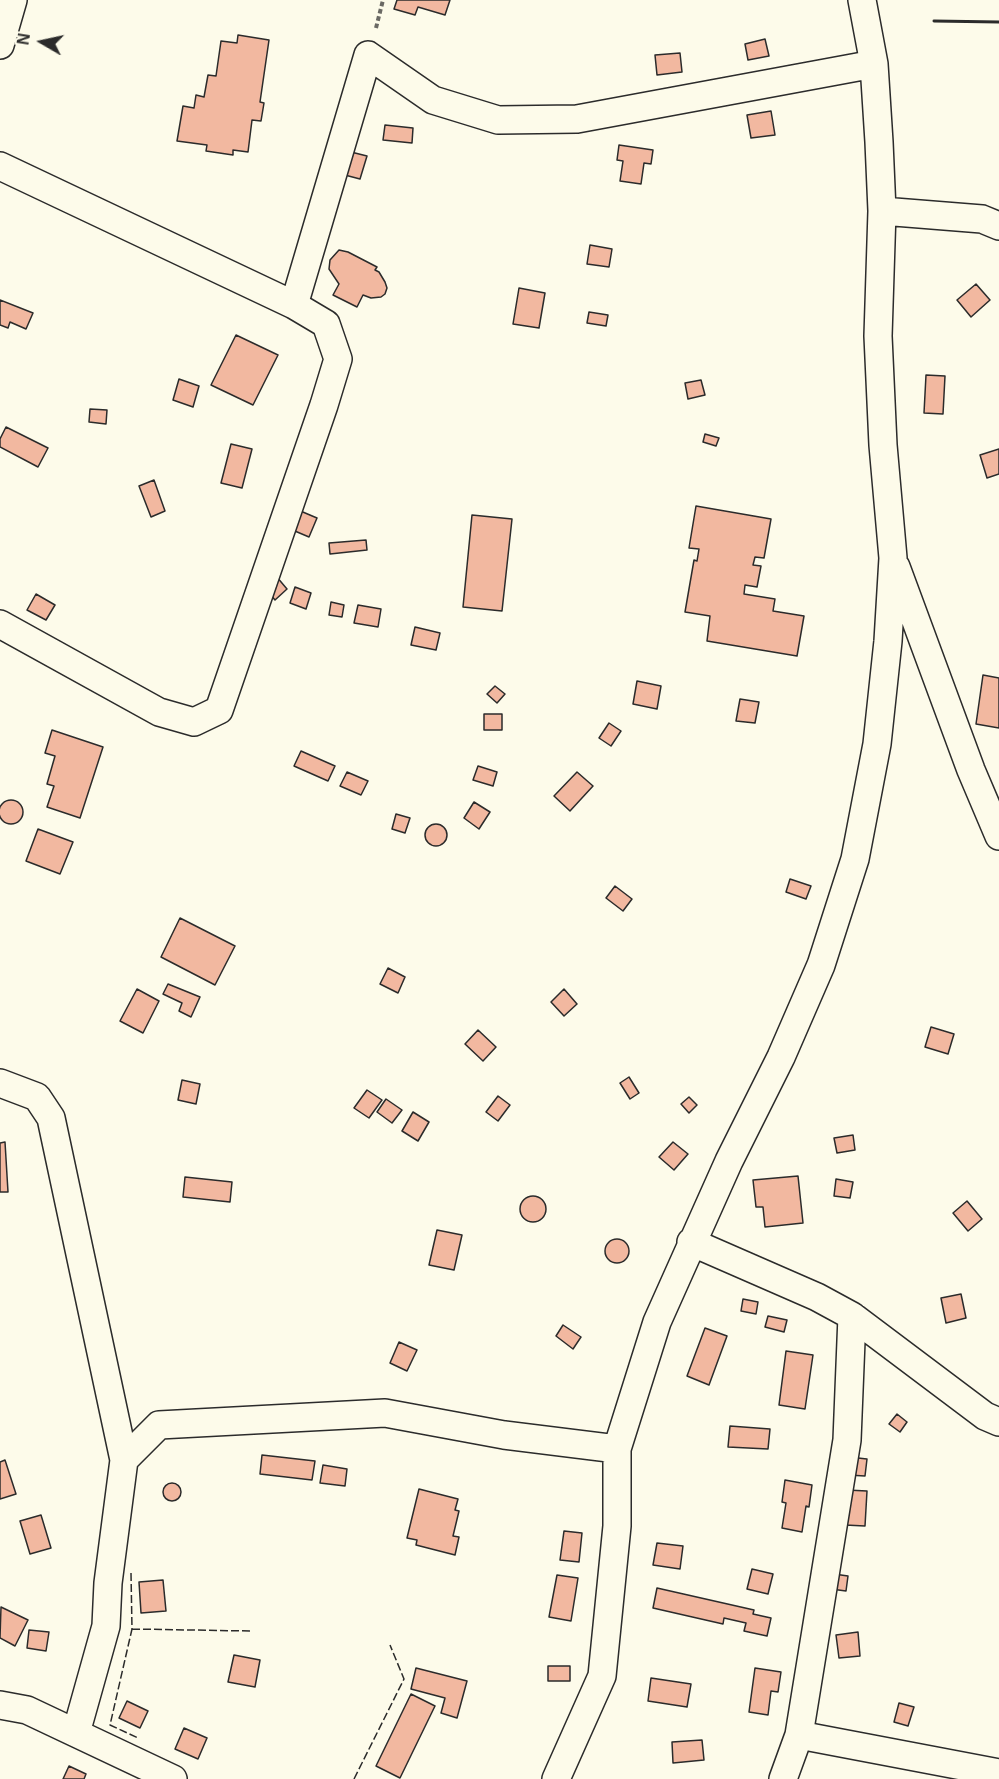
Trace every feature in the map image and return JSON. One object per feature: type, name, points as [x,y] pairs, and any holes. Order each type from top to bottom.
[{"type":"street","points":[[0,45],[13,0]]},
{"type":"street","points":[[556,1779],[602,1676],[617,1526],[617,1449],[657,1322],[691,1242],[781,1057],[817,975],[855,859],[877,744],[888,641],[892,558],[878,336],[882,211],[874,64],[862,0]]},
{"type":"street","points":[[294,305],[368,55],[433,100],[498,120],[577,119],[874,64]]},
{"type":"street","points":[[0,166],[294,305],[326,324],[338,358],[219,710],[194,723],[159,712],[0,624]]},
{"type":"street","points":[[882,211],[982,219],[999,226]]},
{"type":"street","points":[[892,558],[971,770],[999,836]]},
{"type":"street","points":[[0,1083],[38,1097],[51,1118],[124,1460],[108,1583],[106,1626],[76,1733]]},
{"type":"street","points":[[691,1242],[817,1297],[852,1316],[985,1416],[999,1422]]},
{"type":"street","points":[[783,1779],[799,1735],[847,1440],[852,1316]]},
{"type":"street","points":[[124,1460],[159,1425],[385,1413],[504,1435],[617,1449]]},
{"type":"street","points":[[0,1705],[27,1710],[173,1779]]},
{"type":"street","points":[[799,1735],[999,1773]]},
{"type":"building","points":[[397,0],[450,0],[445,15],[418,7],[415,15],[394,9]]},
{"type":"building","points":[[238,35],[269,40],[260,102],[264,103],[261,121],[252,120],[248,152],[233,150],[233,155],[206,151],[207,145],[177,141],[183,106],[194,108],[196,95],[204,97],[208,75],[216,76],[221,41],[237,43]]},
{"type":"building","points":[[765,39],[769,56],[748,60],[745,44]]},
{"type":"building","points":[[680,53],[682,72],[657,75],[655,55]]},
{"type":"building","points":[[771,111],[775,135],[751,138],[747,115]]},
{"type":"building","points":[[385,125],[413,128],[412,143],[383,140]]},
{"type":"building","points":[[619,145],[653,150],[651,164],[644,163],[641,184],[620,181],[623,161],[617,160]]},
{"type":"building","points":[[347,151],[367,156],[360,179],[341,174]]},
{"type":"building","points":[[590,245],[612,249],[609,267],[587,264]]},
{"type":"building","points":[[339,250],[348,252],[377,267],[375,270],[379,272],[387,288],[385,294],[371,298],[363,295],[357,307],[333,295],[339,284],[329,269],[330,260]]},
{"type":"building","points":[[976,284],[990,300],[971,317],[957,300]]},
{"type":"building","points":[[519,288],[545,293],[539,328],[513,324]]},
{"type":"building","points":[[0,300],[33,313],[26,329],[10,322],[8,328],[0,325]]},
{"type":"building","points":[[589,312],[608,315],[606,326],[587,323]]},
{"type":"building","points":[[236,335],[278,355],[253,405],[211,385]]},
{"type":"building","points":[[926,375],[945,376],[943,414],[924,413]]},
{"type":"building","points":[[179,379],[199,386],[193,407],[173,400]]},
{"type":"building","points":[[701,380],[705,395],[688,399],[685,383]]},
{"type":"building","points":[[90,409],[107,410],[106,424],[89,422]]},
{"type":"building","points":[[6,427],[48,448],[38,467],[0,447],[0,439]]},
{"type":"building","points":[[705,434],[719,438],[716,446],[703,442]]},
{"type":"building","points":[[231,444],[252,449],[242,488],[221,483]]},
{"type":"building","points":[[999,449],[999,474],[987,478],[980,455]]},
{"type":"building","points":[[154,480],[165,511],[151,517],[139,486]]},
{"type":"building","points":[[696,506],[771,519],[764,558],[755,557],[753,565],[761,566],[757,587],[745,585],[744,594],[775,599],[773,611],[804,616],[797,656],[707,641],[710,616],[685,612],[694,560],[697,561],[699,549],[689,548]]},
{"type":"building","points":[[291,507],[317,518],[309,537],[283,526]]},
{"type":"building","points":[[472,515],[512,519],[502,611],[463,607]]},
{"type":"building","points":[[366,540],[367,550],[330,554],[329,543]]},
{"type":"building","points":[[276,576],[287,589],[275,600],[264,587]]},
{"type":"building","points":[[295,587],[311,593],[306,609],[290,603]]},
{"type":"building","points":[[36,594],[55,605],[46,620],[27,610]]},
{"type":"building","points":[[331,602],[344,605],[342,617],[329,615]]},
{"type":"building","points":[[358,605],[381,609],[378,627],[354,623]]},
{"type":"building","points":[[415,627],[440,633],[436,650],[411,645]]},
{"type":"building","points":[[983,675],[999,678],[999,728],[976,724]]},
{"type":"building","points":[[637,681],[661,686],[657,709],[633,704]]},
{"type":"building","points":[[495,686],[505,694],[497,703],[487,694]]},
{"type":"building","points":[[740,699],[759,702],[755,723],[736,721]]},
{"type":"building","points":[[484,714],[502,714],[502,730],[484,730]]},
{"type":"building","points":[[609,723],[621,731],[611,746],[599,738]]},
{"type":"building","points":[[52,730],[103,747],[80,818],[47,807],[54,786],[47,784],[55,756],[45,753]]},
{"type":"building","points":[[301,751],[335,766],[328,781],[294,766]]},
{"type":"building","points":[[478,766],[497,772],[493,786],[473,780]]},
{"type":"building","points":[[347,772],[368,781],[361,795],[340,786]]},
{"type":"building","points":[[577,772],[593,786],[570,811],[554,796]]},
{"type":"building","points":[[11,800],[16,801],[22,807],[22,817],[16,823],[11,824],[6,823],[0,817],[-1,812],[0,807],[6,801]]},
{"type":"building","points":[[474,802],[490,812],[479,829],[464,818]]},
{"type":"building","points":[[396,814],[410,818],[405,833],[392,829]]},
{"type":"building","points":[[436,824],[444,827],[447,835],[444,843],[436,846],[428,843],[425,835],[428,827]]},
{"type":"building","points":[[38,829],[73,842],[60,874],[26,861]]},
{"type":"building","points":[[790,879],[811,886],[806,899],[786,892]]},
{"type":"building","points":[[615,886],[632,899],[623,911],[606,898]]},
{"type":"building","points":[[180,918],[235,946],[215,985],[161,957]]},
{"type":"building","points":[[388,968],[405,977],[398,993],[380,984]]},
{"type":"building","points":[[168,984],[200,997],[191,1017],[179,1011],[182,1003],[163,994]]},
{"type":"building","points":[[137,989],[159,1001],[143,1033],[120,1021]]},
{"type":"building","points":[[564,989],[577,1004],[564,1016],[551,1002]]},
{"type":"building","points":[[931,1027],[954,1034],[948,1054],[925,1047]]},
{"type":"building","points":[[478,1030],[496,1047],[483,1061],[465,1044]]},
{"type":"building","points":[[629,1077],[639,1093],[630,1099],[620,1083]]},
{"type":"building","points":[[182,1080],[200,1084],[196,1104],[178,1100]]},
{"type":"building","points":[[367,1090],[382,1100],[369,1118],[354,1108]]},
{"type":"building","points":[[498,1096],[510,1105],[498,1121],[486,1112]]},
{"type":"building","points":[[689,1097],[697,1105],[689,1113],[681,1104]]},
{"type":"building","points":[[386,1099],[402,1110],[392,1123],[377,1112]]},
{"type":"building","points":[[413,1112],[429,1122],[418,1141],[402,1131]]},
{"type":"building","points":[[853,1135],[855,1150],[837,1153],[834,1138]]},
{"type":"building","points":[[5,1142],[8,1192],[0,1192],[0,1143]]},
{"type":"building","points":[[673,1142],[688,1154],[674,1170],[659,1157]]},
{"type":"building","points":[[798,1176],[803,1223],[765,1227],[763,1207],[756,1207],[753,1180]]},
{"type":"building","points":[[185,1177],[232,1182],[230,1202],[183,1197]]},
{"type":"building","points":[[836,1179],[853,1182],[850,1198],[834,1196]]},
{"type":"building","points":[[533,1196],[542,1200],[546,1209],[542,1218],[533,1222],[524,1218],[520,1209],[524,1200]]},
{"type":"building","points":[[967,1201],[982,1219],[968,1231],[953,1213]]},
{"type":"building","points":[[437,1230],[462,1235],[454,1270],[429,1265]]},
{"type":"building","points":[[617,1239],[622,1240],[628,1246],[628,1256],[622,1262],[617,1263],[612,1262],[606,1256],[605,1251],[606,1246],[612,1240]]},
{"type":"building","points":[[961,1294],[966,1318],[946,1323],[941,1298]]},
{"type":"building","points":[[743,1299],[758,1302],[756,1314],[741,1311]]},
{"type":"building","points":[[768,1316],[787,1320],[784,1332],[765,1327]]},
{"type":"building","points":[[563,1325],[581,1337],[573,1349],[556,1336]]},
{"type":"building","points":[[705,1328],[727,1336],[709,1385],[687,1376]]},
{"type":"building","points":[[399,1342],[417,1350],[407,1371],[390,1363]]},
{"type":"building","points":[[786,1351],[813,1355],[805,1409],[779,1405]]},
{"type":"building","points":[[897,1414],[907,1422],[900,1432],[889,1424]]},
{"type":"building","points":[[730,1426],[770,1429],[768,1449],[728,1447]]},
{"type":"building","points":[[262,1455],[315,1461],[312,1480],[260,1474]]},
{"type":"building","points":[[849,1457],[867,1459],[865,1476],[848,1475]]},
{"type":"building","points":[[5,1460],[16,1494],[0,1499],[0,1462]]},
{"type":"building","points":[[323,1465],[347,1469],[345,1486],[320,1483]]},
{"type":"building","points":[[785,1480],[812,1485],[802,1532],[782,1528],[786,1503],[782,1502]]},
{"type":"building","points":[[172,1483],[178,1486],[181,1492],[178,1498],[172,1501],[166,1498],[163,1492],[166,1486]]},
{"type":"building","points":[[419,1489],[458,1499],[455,1510],[459,1511],[453,1536],[459,1537],[455,1555],[416,1545],[417,1540],[407,1538]]},
{"type":"building","points":[[847,1490],[867,1491],[865,1526],[845,1525]]},
{"type":"building","points":[[41,1515],[51,1548],[30,1554],[20,1521]]},
{"type":"building","points":[[564,1531],[582,1533],[579,1562],[560,1560]]},
{"type":"building","points":[[657,1543],[683,1546],[680,1569],[653,1565]]},
{"type":"building","points":[[752,1569],[773,1574],[768,1594],[747,1589]]},
{"type":"building","points":[[834,1574],[848,1576],[846,1591],[831,1589]]},
{"type":"building","points":[[557,1575],[578,1578],[571,1621],[549,1617]]},
{"type":"building","points":[[163,1580],[166,1611],[141,1613],[139,1582]]},
{"type":"building","points":[[657,1588],[754,1610],[753,1614],[771,1618],[767,1636],[744,1631],[746,1623],[724,1618],[723,1624],[653,1608]]},
{"type":"building","points":[[1,1607],[28,1620],[15,1646],[0,1638]]},
{"type":"building","points":[[29,1630],[49,1632],[46,1651],[27,1648]]},
{"type":"building","points":[[858,1632],[860,1656],[839,1658],[836,1635]]},
{"type":"building","points":[[234,1655],[260,1660],[255,1687],[228,1682]]},
{"type":"building","points":[[548,1666],[570,1666],[570,1681],[548,1681]]},
{"type":"building","points":[[416,1668],[467,1681],[457,1718],[441,1713],[445,1698],[411,1689]]},
{"type":"building","points":[[755,1668],[781,1672],[778,1692],[771,1691],[768,1715],[749,1712]]},
{"type":"building","points":[[651,1678],[691,1684],[687,1707],[648,1701]]},
{"type":"building","points":[[411,1694],[435,1706],[400,1778],[376,1766]]},
{"type":"building","points":[[127,1701],[148,1711],[140,1728],[119,1718]]},
{"type":"building","points":[[899,1703],[914,1707],[908,1726],[894,1722]]},
{"type":"building","points":[[184,1728],[207,1738],[198,1759],[175,1749]]},
{"type":"building","points":[[702,1740],[704,1760],[673,1763],[672,1742]]},
{"type":"building","points":[[69,1766],[86,1774],[84,1779],[63,1779]]},
{"type":"fence","points":[[131,1573],[132,1629],[110,1725],[138,1738]]},
{"type":"fence","points":[[132,1629],[250,1631]]},
{"type":"fence","points":[[354,1779],[404,1679],[390,1645]]},
{"type":"wall","points":[[934,21],[999,22]]}]
